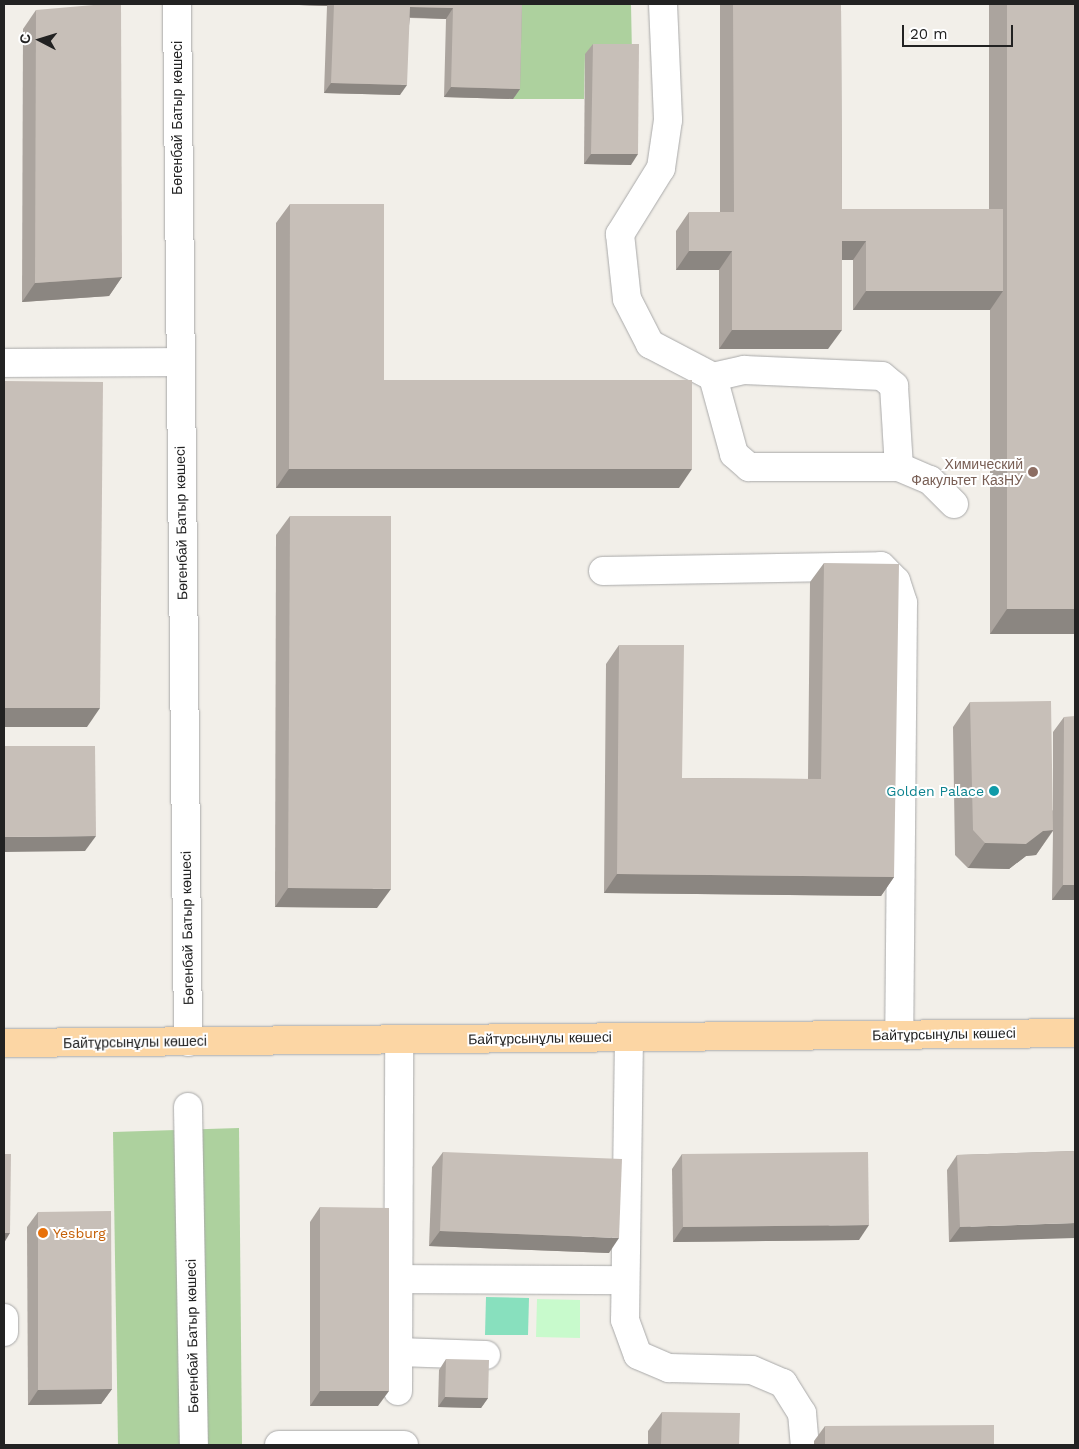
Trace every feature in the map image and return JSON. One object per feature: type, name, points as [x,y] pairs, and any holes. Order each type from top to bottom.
[{"type":"main road","name":"Байтұрсынұлы көшесі","points":[[4,1044],[1075,1033]]},
{"type":"street","name":"Бөгенбай Батыр көшесі","points":[[176,4],[188,1042]]},
{"type":"street","points":[[663,4],[668,120],[661,168],[620,234],[627,299],[650,344],[713,377],[744,370],[882,376],[894,386],[899,467]]},
{"type":"street","points":[[4,362],[179,362]]},
{"type":"street","points":[[713,377],[734,454],[749,466],[899,467],[930,480],[954,504]]},
{"type":"street","points":[[603,571],[881,566],[896,581],[903,603],[899,1034]]},
{"type":"street","points":[[629,1037],[624,1320],[638,1355],[669,1368],[752,1370],[782,1383],[802,1413],[805,1445]]},
{"type":"street","points":[[398,1390],[399,1040]]},
{"type":"street","name":"Бөгенбай Батыр көшесі","points":[[188,1107],[194,1445]]},
{"type":"street","points":[[398,1279],[625,1280]]},
{"type":"street","points":[[4,1318],[4,1332]]},
{"type":"street","points":[[398,1352],[486,1355]]},
{"type":"street","points":[[279,1445],[404,1445]]},
{"type":"green space","points":[[515,4],[631,4],[632,55],[585,54],[584,99],[513,99]]},
{"type":"green space","points":[[239,1128],[242,1445],[118,1445],[113,1132]]},
{"type":"green space","points":[[486,1297],[529,1298],[528,1335],[485,1335]]},
{"type":"green space","points":[[537,1299],[580,1300],[580,1338],[536,1337]]},
{"type":"building","points":[[121,4],[122,277],[35,283],[36,10]]},
{"type":"building","points":[[334,4],[522,4],[520,89],[451,87],[453,8],[410,7],[407,85],[331,83]]},
{"type":"building","points":[[733,4],[841,4],[842,209],[1003,209],[1003,291],[866,291],[866,241],[842,241],[842,330],[732,330],[732,251],[689,251],[689,212],[734,212]]},
{"type":"building","name":"Химический Факультет КазНУ","points":[[1007,4],[1075,4],[1075,609],[1007,609]]},
{"type":"building","points":[[593,44],[639,44],[638,154],[591,154]]},
{"type":"building","points":[[290,204],[384,204],[384,380],[692,380],[692,469],[289,469]]},
{"type":"building","points":[[4,381],[103,382],[100,708],[4,708]]},
{"type":"building","points":[[290,516],[391,516],[391,889],[288,888]]},
{"type":"building","points":[[824,563],[899,564],[894,877],[617,874],[619,645],[684,645],[682,778],[821,779]]},
{"type":"building","name":"Golden Palace","points":[[1051,701],[1053,830],[1043,831],[1026,844],[985,843],[973,830],[970,702]]},
{"type":"building","points":[[1075,716],[1075,885],[1063,885],[1064,717]]},
{"type":"building","points":[[4,746],[95,746],[96,836],[4,837]]},
{"type":"building","points":[[1075,1151],[1075,1223],[960,1227],[957,1155]]},
{"type":"building","points":[[443,1152],[622,1159],[619,1238],[440,1231]]},
{"type":"building","points":[[868,1152],[869,1225],[683,1227],[682,1154]]},
{"type":"building","points":[[4,1154],[11,1154],[10,1233],[4,1233]]},
{"type":"building","points":[[320,1207],[389,1208],[389,1391],[320,1391]]},
{"type":"building","points":[[111,1211],[112,1389],[38,1390],[38,1212]]},
{"type":"building","points":[[446,1359],[489,1360],[488,1398],[445,1397]]},
{"type":"building","points":[[662,1412],[740,1413],[739,1445],[661,1445]]},
{"type":"building","points":[[994,1425],[994,1445],[825,1445],[825,1426]]},
{"type":"place","name":"Химический Факультет КазНУ","points":[[1033,472]]},
{"type":"place","name":"Golden Palace","points":[[994,791]]},
{"type":"place","name":"Yesburg","points":[[43,1233]]}]
